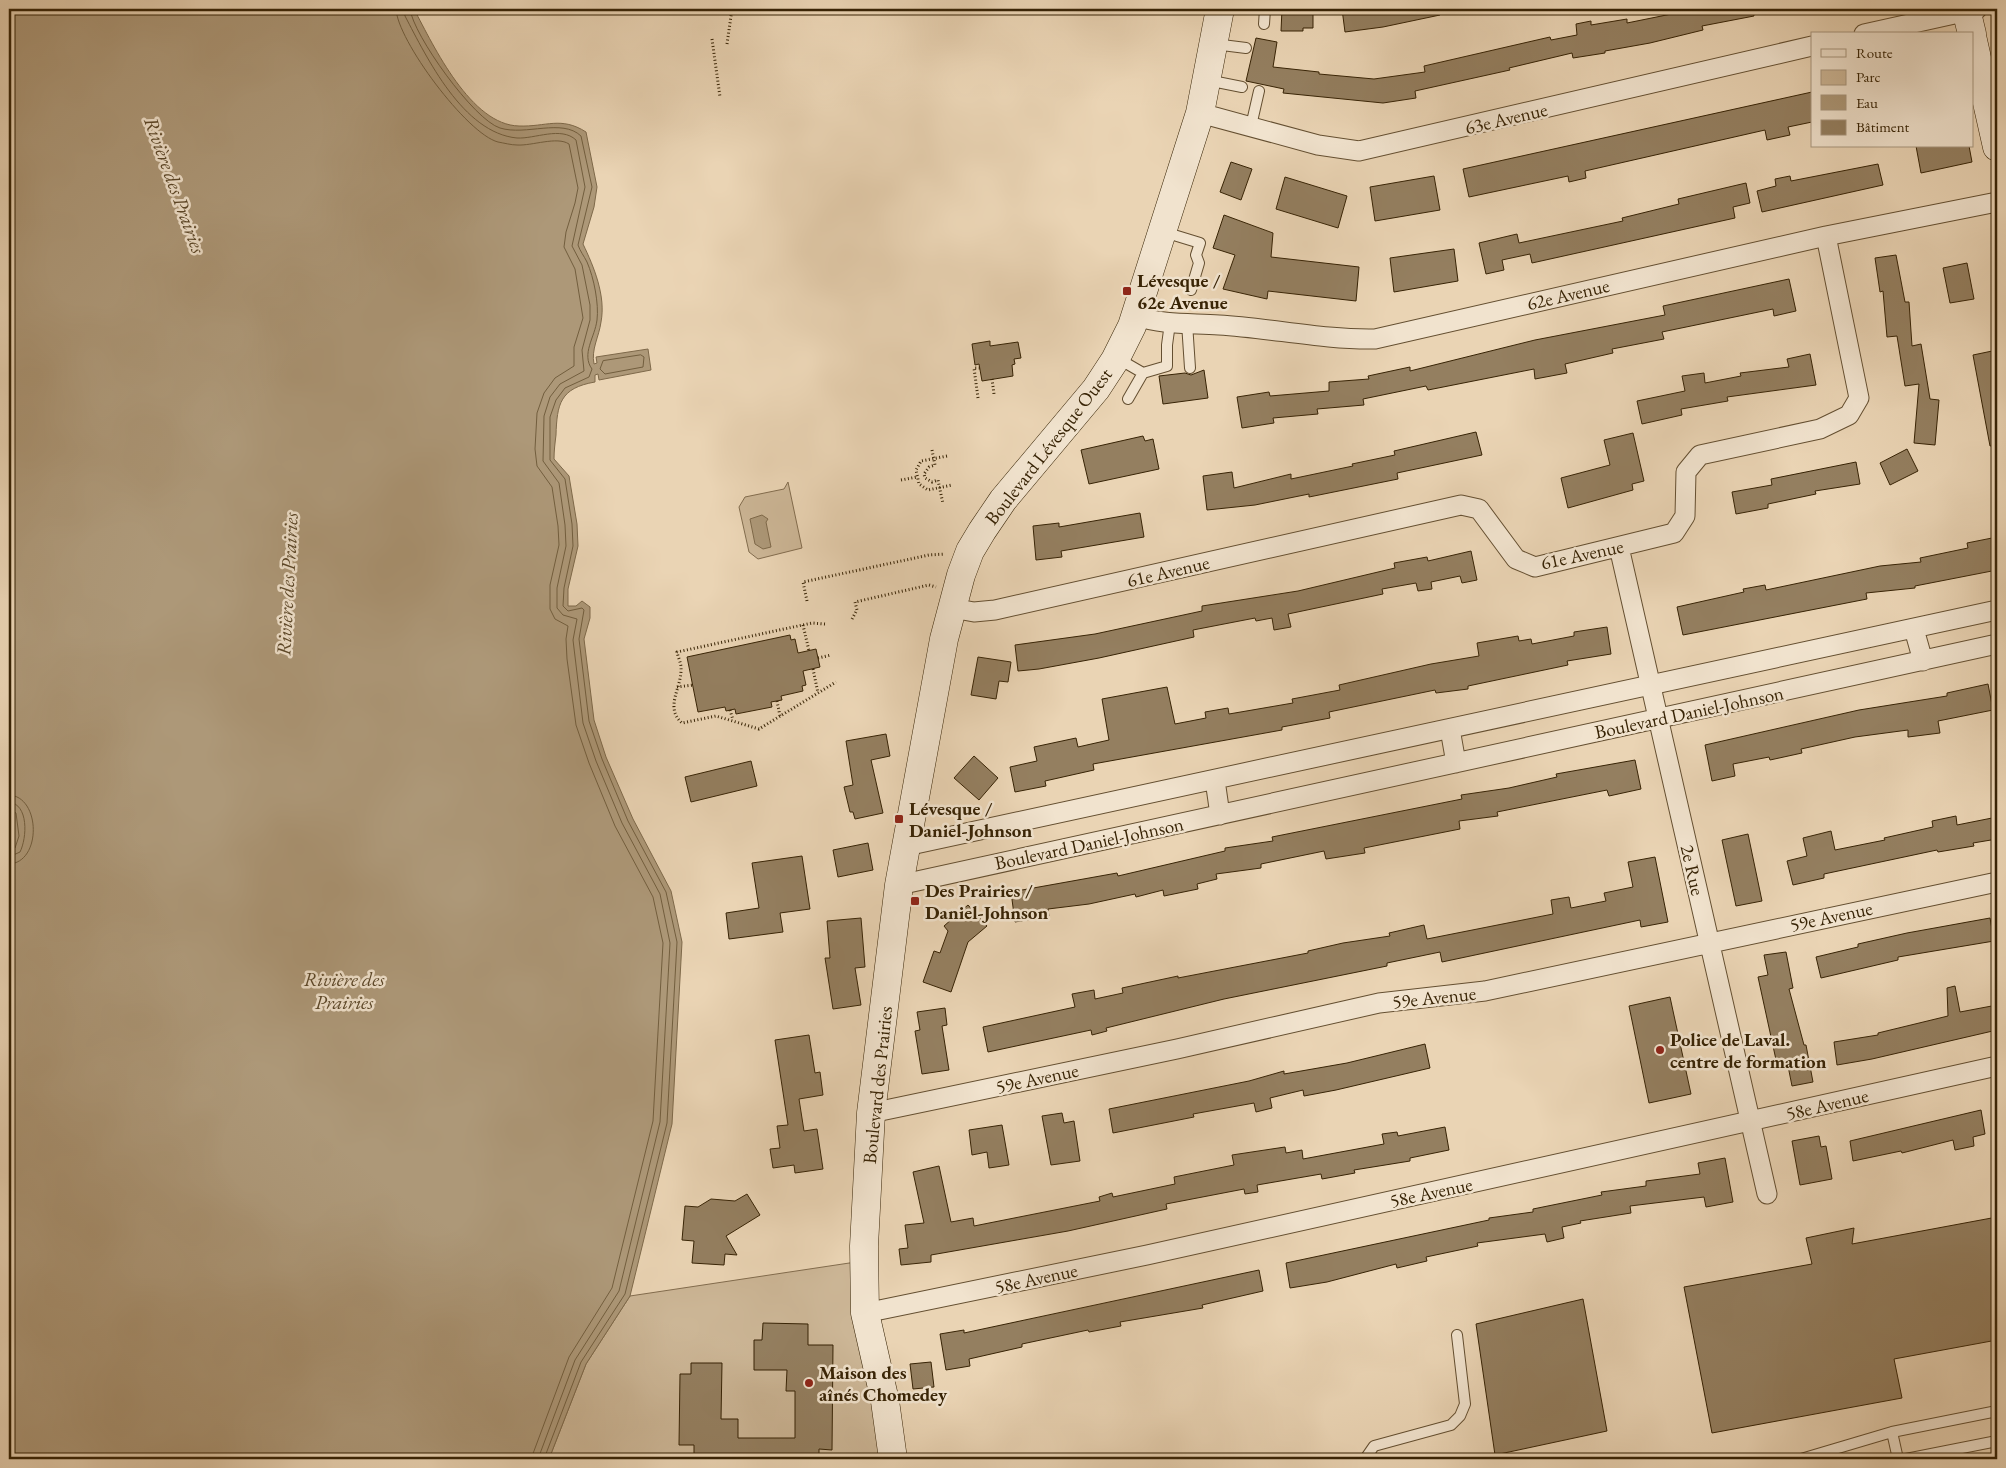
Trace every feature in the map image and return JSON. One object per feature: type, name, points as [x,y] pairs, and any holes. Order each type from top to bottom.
[{"type":"street","name":"Boulevard Lévesque Ouest","points":[[931,712],[947,598],[966,559],[982,531],[1015,485],[1096,389],[1116,358],[1136,316],[1200,113],[1220,9]]},
{"type":"street","points":[[1879,32],[1971,20]]},
{"type":"street","points":[[1974,35],[1997,147]]},
{"type":"street","name":"63e Avenue","points":[[1200,113],[1318,145],[1359,151],[1811,46]]},
{"type":"street","name":"62e Avenue","points":[[1136,316],[1178,323],[1220,325],[1351,339],[1375,338],[1826,236],[1997,202]]},
{"type":"street","name":"61e Avenue","points":[[947,598],[974,612],[995,610],[1461,505],[1479,509],[1516,559],[1535,567],[1674,533],[1685,516],[1686,472],[1700,455],[1820,429],[1849,415],[1859,398],[1826,236]]},
{"type":"street","name":"2e Rue","points":[[1619,547],[1767,1194]]},
{"type":"street","name":"Boulevard Daniel-Johnson","points":[[906,846],[1997,610]]},
{"type":"street","points":[[1914,629],[1923,661]]},
{"type":"street","name":"Boulevard Daniel-Johnson","points":[[899,885],[1997,644]]},
{"type":"street","name":"Boulevard des Prairies","points":[[893,1459],[885,1401],[865,1313],[864,1246],[871,1113],[899,885],[931,712]]},
{"type":"street","points":[[1450,729],[1456,763]]},
{"type":"street","points":[[1215,780],[1220,815]]},
{"type":"street","name":"59e Avenue","points":[[871,1113],[1177,1049],[1379,1003],[1485,991],[1997,882]]},
{"type":"street","name":"58e Avenue","points":[[865,1313],[1147,1255],[1997,1066]]},
{"type":"lane","points":[[1264,24],[1265,9]]},
{"type":"lane","points":[[1214,44],[1246,48]]},
{"type":"lane","points":[[1207,80],[1242,87]]},
{"type":"lane","points":[[1251,126],[1259,91]]},
{"type":"lane","points":[[1163,231],[1200,243],[1196,255],[1199,263],[1191,290]]},
{"type":"lane","points":[[1178,323],[1190,368]]},
{"type":"lane","points":[[1128,398],[1143,373],[1167,366],[1167,338],[1178,323]]},
{"type":"lane","points":[[1116,358],[1143,373]]},
{"type":"lane","points":[[1365,1459],[1374,1446],[1451,1425],[1460,1416],[1465,1404],[1457,1335]]},
{"type":"lane","points":[[1800,1459],[1892,1432],[1997,1411]]},
{"type":"lane","points":[[1892,1432],[1898,1459]]},
{"type":"lane","points":[[1906,1459],[1997,1441]]},
{"type":"path","points":[[727,44],[732,9]]},
{"type":"path","points":[[712,39],[720,97]]},
{"type":"path","points":[[978,398],[974,368],[980,368]]},
{"type":"path","points":[[992,379],[994,394]]},
{"type":"path","points":[[932,450],[935,465],[929,467],[924,474],[924,478],[932,482],[938,480],[943,504]]},
{"type":"path","points":[[946,456],[921,461],[916,470],[917,476],[919,484],[928,490],[952,485]]},
{"type":"path","points":[[901,480],[917,476]]},
{"type":"path","points":[[807,601],[803,582],[929,555],[953,554]]},
{"type":"path","points":[[852,619],[857,610],[855,602],[929,585],[947,598]]},
{"type":"path","points":[[825,624],[812,623],[677,652],[681,669],[673,707],[675,717],[682,724],[716,716],[759,729],[836,682]]},
{"type":"path","points":[[803,625],[809,651]]},
{"type":"path","points":[[692,649],[693,656]]},
{"type":"path","points":[[818,658],[831,655]]},
{"type":"path","points":[[813,669],[818,693]]},
{"type":"path","points":[[677,688],[693,685]]},
{"type":"path","points":[[777,701],[780,716]]},
{"type":"path","points":[[730,710],[732,720]]},
{"type":"green space","points":[[788,482],[802,548],[758,559],[749,552],[739,507],[745,497],[784,489]]},
{"type":"green space","points":[[856,1262],[893,1459],[549,1459],[586,1364],[630,1296]]},
{"type":"water","name":"Rivière des Prairies","points":[[9,9],[414,9],[443,62],[470,99],[485,113],[502,122],[519,126],[561,123],[569,124],[586,132],[597,187],[594,207],[583,244],[595,272],[602,302],[601,322],[594,348],[594,364],[597,363],[596,357],[648,349],[651,370],[599,380],[598,374],[595,375],[595,382],[574,388],[563,399],[560,406],[554,459],[569,476],[577,524],[578,546],[568,589],[568,606],[576,606],[582,601],[590,607],[590,618],[584,639],[594,720],[606,757],[633,819],[671,891],[682,942],[672,1124],[630,1296],[586,1364],[549,1459],[9,1459],[9,853],[14,836],[9,793]]},
{"type":"water","points":[[762,515],[768,519],[766,522],[771,547],[763,549],[755,544],[750,519]]},
{"type":"building","points":[[1282,9],[1313,9],[1313,28],[1303,28],[1303,31],[1281,31]]},
{"type":"building","points":[[1342,9],[1440,9],[1440,15],[1383,27],[1345,32]]},
{"type":"building","points":[[1696,9],[1753,9],[1754,16],[1702,26],[1703,30],[1650,43],[1605,51],[1605,53],[1573,58],[1572,53],[1509,68],[1510,70],[1415,91],[1416,98],[1383,103],[1283,93],[1284,89],[1246,81],[1256,38],[1277,42],[1273,67],[1319,72],[1319,74],[1374,79],[1425,72],[1424,66],[1550,37],[1551,40],[1577,35],[1576,24],[1591,21],[1591,25],[1627,19],[1627,23]]},
{"type":"building","points":[[1811,92],[1811,122],[1788,127],[1790,135],[1767,140],[1765,130],[1585,171],[1586,178],[1569,182],[1568,176],[1469,197],[1463,169]]},
{"type":"building","points":[[1916,148],[1969,148],[1972,162],[1921,173]]},
{"type":"building","points":[[1231,162],[1252,169],[1241,200],[1220,192]]},
{"type":"building","points":[[1878,164],[1883,185],[1762,212],[1757,191],[1776,186],[1775,179],[1790,176],[1791,181]]},
{"type":"building","points":[[1434,176],[1440,210],[1375,221],[1370,187]]},
{"type":"building","points":[[1285,177],[1347,196],[1338,228],[1276,209]]},
{"type":"building","points":[[1746,183],[1750,203],[1733,207],[1735,218],[1532,263],[1530,254],[1502,260],[1504,270],[1486,274],[1479,243],[1517,234],[1519,243],[1623,221],[1622,218],[1679,204],[1678,199]]},
{"type":"building","points":[[1224,215],[1273,233],[1271,257],[1359,267],[1356,301],[1268,291],[1267,299],[1223,289],[1235,255],[1213,248]]},
{"type":"building","points":[[1454,249],[1458,281],[1394,292],[1390,258]]},
{"type":"building","points":[[1896,255],[1905,302],[1909,302],[1912,346],[1921,344],[1930,399],[1939,400],[1935,445],[1914,443],[1919,384],[1905,386],[1897,336],[1887,337],[1883,291],[1880,292],[1875,258]]},
{"type":"building","points":[[1967,263],[1974,299],[1950,303],[1943,268]]},
{"type":"building","points":[[1789,279],[1796,311],[1774,316],[1773,309],[1662,332],[1664,339],[1612,349],[1613,353],[1565,364],[1567,373],[1535,379],[1534,369],[1428,390],[1426,386],[1363,399],[1364,405],[1317,409],[1318,414],[1273,418],[1274,423],[1242,428],[1237,397],[1269,392],[1270,396],[1329,391],[1329,382],[1369,379],[1368,376],[1410,367],[1410,371],[1535,340],[1665,315],[1663,306]]},
{"type":"building","points":[[990,341],[990,346],[1018,342],[1021,358],[1014,359],[1015,364],[1012,365],[1013,376],[982,381],[979,364],[975,365],[972,344]]},
{"type":"building","points":[[1997,350],[1997,445],[1990,446],[1973,355]]},
{"type":"building","points":[[1810,354],[1816,385],[1727,397],[1728,401],[1681,409],[1682,415],[1642,424],[1637,401],[1685,391],[1682,376],[1704,373],[1705,383],[1741,376],[1740,373],[1789,367],[1787,359]]},
{"type":"building","points":[[1204,370],[1208,398],[1163,404],[1159,376],[1185,373],[1191,375]]},
{"type":"building","points":[[1476,432],[1482,455],[1397,473],[1398,479],[1309,497],[1309,494],[1255,505],[1207,510],[1203,476],[1232,472],[1234,488],[1291,474],[1291,479],[1353,466],[1352,464],[1395,455],[1394,451]]},
{"type":"building","points":[[1633,433],[1644,481],[1632,484],[1633,490],[1568,508],[1561,478],[1610,465],[1604,440]]},
{"type":"building","points":[[1143,436],[1145,441],[1153,439],[1159,469],[1089,484],[1081,450]]},
{"type":"building","points":[[1907,449],[1918,471],[1890,485],[1880,463]]},
{"type":"building","points":[[1856,462],[1860,484],[1815,491],[1816,494],[1768,504],[1768,508],[1736,514],[1732,492],[1772,485],[1771,479]]},
{"type":"building","points":[[1140,513],[1144,537],[1061,551],[1062,557],[1036,560],[1033,526],[1059,523],[1059,527]]},
{"type":"building","points":[[1997,537],[1997,570],[1915,586],[1915,588],[1866,593],[1867,599],[1683,635],[1677,607],[1744,592],[1743,589],[1765,585],[1766,590],[1880,566],[1921,562],[1920,558],[1968,548],[1967,543]]},
{"type":"building","points":[[1471,551],[1477,580],[1462,583],[1460,576],[1431,582],[1432,589],[1418,591],[1416,583],[1382,589],[1383,594],[1288,614],[1291,627],[1274,630],[1272,618],[1256,621],[1255,618],[1193,630],[1194,637],[1099,658],[1018,671],[1015,645],[1095,634],[1202,611],[1202,606],[1298,591],[1395,568],[1394,563],[1427,557],[1428,561]]},
{"type":"building","points":[[1607,627],[1611,654],[1567,661],[1568,665],[1468,686],[1468,689],[1436,693],[1435,690],[1329,712],[1330,718],[1282,727],[1282,730],[1093,764],[1094,770],[1045,781],[1046,786],[1015,792],[1010,767],[1037,761],[1034,747],[1076,738],[1078,747],[1109,740],[1102,699],[1167,687],[1175,724],[1206,718],[1205,712],[1228,708],[1229,714],[1293,703],[1292,699],[1340,690],[1339,685],[1431,664],[1479,656],[1477,643],[1518,636],[1519,641],[1531,639],[1532,644],[1574,636],[1574,632]]},
{"type":"building","points":[[790,635],[791,640],[795,639],[798,653],[816,649],[820,667],[803,671],[806,685],[802,686],[803,691],[781,696],[782,700],[771,702],[772,707],[736,714],[735,709],[726,711],[725,707],[698,712],[687,657]]},
{"type":"building","points":[[978,657],[1011,662],[1008,682],[999,681],[996,699],[971,695]]},
{"type":"building","points":[[1988,684],[1993,710],[1938,721],[1940,733],[1908,737],[1908,730],[1855,737],[1801,749],[1802,753],[1770,760],[1769,757],[1733,764],[1735,776],[1712,781],[1705,745],[1859,710],[1947,696],[1947,693]]},
{"type":"building","points":[[886,734],[890,756],[871,760],[883,813],[855,819],[853,812],[850,812],[844,787],[853,785],[846,741]]},
{"type":"building","points":[[974,756],[998,778],[979,800],[954,778]]},
{"type":"building","points":[[1635,760],[1641,789],[1609,796],[1607,790],[1497,812],[1498,816],[1459,821],[1460,829],[1364,848],[1365,853],[1326,859],[1324,851],[1261,864],[1261,868],[1216,874],[1217,879],[1197,884],[1198,889],[1164,896],[1163,890],[1136,897],[1135,894],[1089,904],[1048,909],[1049,916],[1015,922],[1011,892],[1117,873],[1118,876],[1225,851],[1225,848],[1273,841],[1272,837],[1462,799],[1461,795],[1509,788],[1557,777],[1556,774]]},
{"type":"building","points":[[751,761],[757,786],[691,802],[685,777]]},
{"type":"building","points":[[1956,816],[1957,825],[1997,817],[1997,839],[1973,843],[1974,846],[1938,852],[1937,850],[1824,874],[1824,878],[1793,885],[1787,861],[1807,856],[1803,838],[1831,831],[1835,850],[1885,840],[1884,838],[1933,827],[1932,821]]},
{"type":"building","points":[[1748,834],[1762,901],[1736,906],[1722,840]]},
{"type":"building","points":[[868,843],[873,870],[838,877],[833,850]]},
{"type":"building","points":[[802,856],[810,909],[780,913],[783,932],[729,939],[726,913],[759,908],[752,863]]},
{"type":"building","points":[[1655,857],[1668,922],[1641,927],[1640,920],[1442,962],[1440,952],[1387,963],[1387,966],[1224,999],[1106,1028],[1107,1031],[1092,1035],[1091,1030],[988,1052],[983,1027],[1075,1007],[1072,994],[1094,990],[1095,999],[1123,993],[1122,988],[1308,953],[1308,951],[1343,943],[1390,936],[1389,933],[1424,925],[1427,939],[1553,914],[1551,900],[1569,897],[1571,908],[1606,901],[1604,893],[1633,887],[1628,862]]},
{"type":"building","points":[[968,905],[987,926],[968,942],[951,992],[923,982],[934,951],[940,953],[948,931],[944,926]]},
{"type":"building","points":[[861,918],[865,967],[855,968],[861,1005],[833,1009],[825,958],[830,958],[827,921]]},
{"type":"building","points":[[1990,918],[1994,941],[1898,957],[1898,960],[1821,978],[1816,957],[1858,947],[1858,944],[1907,933]]},
{"type":"building","points":[[1786,952],[1793,988],[1789,989],[1804,1045],[1806,1045],[1813,1082],[1792,1086],[1788,1066],[1778,1069],[1758,977],[1768,975],[1764,955]]},
{"type":"building","points":[[1955,986],[1960,1012],[1997,1005],[1997,1030],[1872,1059],[1837,1065],[1834,1042],[1878,1035],[1878,1033],[1948,1016],[1947,988]]},
{"type":"building","name":"Police de Laval. centre de formation","points":[[1670,997],[1691,1094],[1649,1103],[1629,1006]]},
{"type":"building","points":[[945,1008],[947,1025],[942,1026],[949,1070],[922,1074],[915,1031],[920,1030],[917,1012]]},
{"type":"building","points":[[809,1035],[815,1073],[820,1072],[823,1095],[799,1099],[804,1131],[817,1129],[823,1169],[795,1173],[794,1165],[773,1168],[770,1149],[780,1148],[777,1126],[788,1125],[775,1040]]},
{"type":"building","points":[[1425,1044],[1430,1068],[1304,1096],[1303,1090],[1270,1098],[1272,1108],[1256,1112],[1254,1103],[1193,1114],[1194,1117],[1113,1133],[1109,1109],[1249,1081],[1284,1071],[1284,1074],[1347,1063]]},
{"type":"building","points":[[1981,1110],[1985,1134],[1973,1137],[1974,1146],[1955,1150],[1953,1140],[1902,1153],[1901,1151],[1853,1161],[1850,1141]]},
{"type":"building","points":[[1062,1113],[1064,1123],[1074,1121],[1080,1161],[1051,1165],[1042,1116]]},
{"type":"building","points":[[1002,1125],[1009,1165],[989,1168],[987,1152],[972,1155],[969,1130]]},
{"type":"building","points":[[1445,1127],[1449,1150],[1410,1158],[1410,1161],[1354,1170],[1355,1173],[1322,1179],[1321,1174],[1257,1185],[1258,1192],[1245,1194],[1244,1189],[1166,1204],[1167,1209],[1068,1231],[931,1255],[931,1262],[901,1265],[899,1249],[908,1248],[905,1225],[924,1223],[913,1172],[939,1166],[951,1222],[973,1218],[974,1226],[1100,1201],[1099,1197],[1112,1193],[1113,1197],[1175,1184],[1174,1177],[1234,1165],[1232,1155],[1285,1147],[1286,1153],[1302,1150],[1303,1159],[1384,1144],[1382,1134],[1397,1132],[1398,1136]]},
{"type":"building","points":[[1819,1136],[1821,1147],[1826,1146],[1832,1179],[1800,1185],[1792,1141]]},
{"type":"building","points":[[1725,1158],[1733,1202],[1706,1207],[1704,1197],[1630,1206],[1631,1213],[1580,1221],[1581,1223],[1562,1227],[1564,1238],[1547,1242],[1545,1234],[1477,1243],[1478,1246],[1426,1257],[1427,1261],[1397,1268],[1396,1264],[1327,1282],[1290,1288],[1286,1263],[1489,1220],[1489,1218],[1533,1212],[1533,1209],[1602,1195],[1601,1192],[1646,1186],[1646,1181],[1700,1174],[1698,1163]]},
{"type":"building","points":[[747,1194],[760,1215],[726,1236],[737,1255],[725,1254],[724,1265],[692,1263],[694,1241],[682,1240],[685,1206],[698,1207],[711,1199],[735,1201]]},
{"type":"building","points":[[1997,1217],[1997,1340],[1894,1359],[1902,1398],[1712,1433],[1684,1287],[1812,1264],[1806,1238],[1854,1228],[1852,1244]]},
{"type":"building","points":[[1259,1270],[1263,1291],[1202,1305],[1203,1308],[1120,1322],[1121,1326],[1089,1332],[1088,1330],[1022,1344],[1022,1347],[969,1359],[970,1366],[946,1370],[940,1334],[964,1330],[964,1333]]},
{"type":"building","points":[[1583,1299],[1607,1431],[1495,1455],[1476,1324]]},
{"type":"building","name":"Maison des aînés Chomedey","points":[[763,1323],[808,1324],[808,1345],[833,1345],[832,1450],[819,1449],[819,1459],[694,1459],[694,1445],[679,1445],[680,1374],[691,1374],[691,1363],[722,1363],[721,1419],[738,1419],[738,1438],[795,1438],[795,1391],[786,1391],[787,1370],[754,1370],[754,1340],[762,1340]]},
{"type":"building","points":[[931,1362],[934,1387],[913,1389],[910,1364]]},
{"type":"place","name":"Lévesque / 62e Avenue","points":[[1127,291]]},
{"type":"place","name":"Lévesque / Daniel-Johnson","points":[[899,819]]},
{"type":"place","name":"Des Prairies / Daniel-Johnson","points":[[915,901]]},
{"type":"place","name":"Police de Laval. centre de formation","points":[[1660,1050]]},
{"type":"place","name":"Maison des aînés Chomedey","points":[[809,1383]]}]
